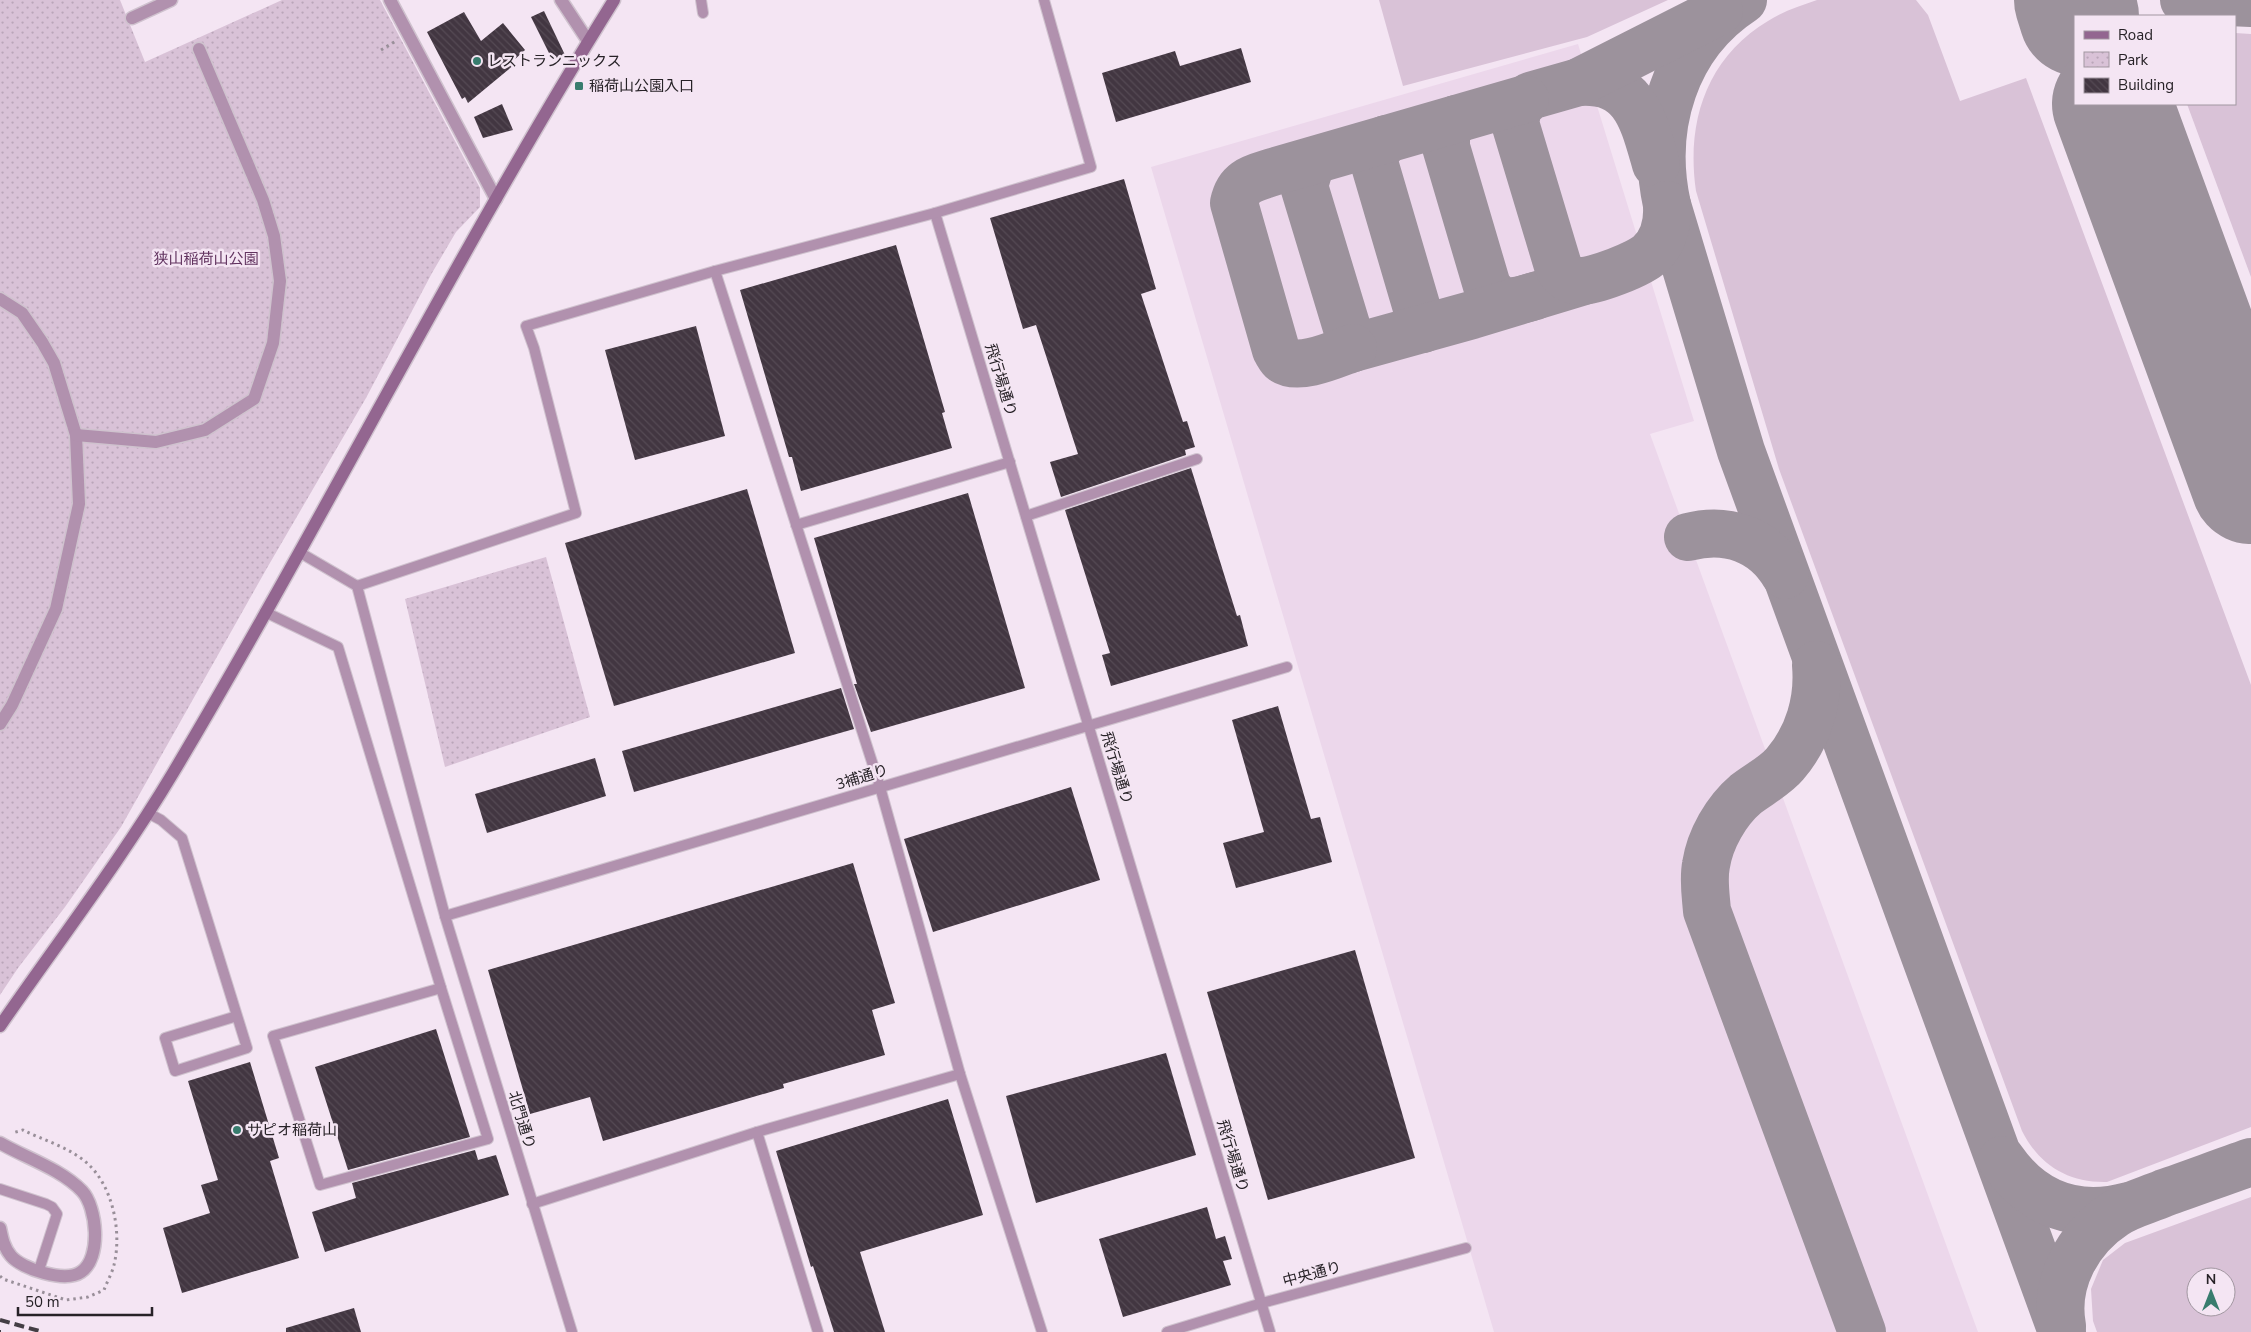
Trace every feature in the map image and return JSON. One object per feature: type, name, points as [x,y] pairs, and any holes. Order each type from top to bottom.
[{"type":"street","points":[[132,18],[171,0]]},
{"type":"street","points":[[390,0],[496,198]]},
{"type":"street","points":[[560,0],[588,41]]},
{"type":"street","points":[[0,1026],[148,813],[299,552],[496,198],[614,0]]},
{"type":"street","points":[[76,435],[156,442],[205,430],[254,399],[273,343],[280,281],[274,236],[263,200],[199,49]]},
{"type":"street","points":[[0,299],[22,313],[46,349],[63,389],[76,435],[79,504],[56,609],[12,705],[0,724]]},
{"type":"street","points":[[0,1228],[6,1249],[19,1263],[56,1276],[67,1276],[81,1272],[90,1261],[95,1244],[93,1213],[83,1192],[65,1178],[2,1139]]},
{"type":"lane","points":[[701,0],[703,13]]},
{"type":"lane","points":[[299,552],[357,586],[576,513],[526,326],[715,271],[935,213],[1091,166],[1044,0]]},
{"type":"lane","name":"飛行場通り","points":[[935,213],[1270,1332]]},
{"type":"lane","points":[[715,271],[880,787],[960,1074],[1042,1332]]},
{"type":"lane","points":[[1026,516],[1197,458]]},
{"type":"lane","points":[[796,525],[1010,462]]},
{"type":"lane","name":"北門通り","points":[[357,586],[445,916],[572,1332]]},
{"type":"lane","points":[[265,612],[338,647],[488,1139],[320,1185],[273,1036],[441,988]]},
{"type":"lane","name":"3補通り","points":[[445,916],[1286,667]]},
{"type":"lane","points":[[148,813],[161,820],[182,838],[247,1048],[175,1071],[165,1038],[236,1016]]},
{"type":"lane","points":[[532,1204],[757,1132],[960,1074]]},
{"type":"lane","points":[[757,1132],[818,1332]]},
{"type":"lane","points":[[0,1189],[46,1204],[57,1214],[39,1270]]},
{"type":"lane","name":"中央通り","points":[[1167,1332],[1262,1303],[1466,1248]]},
{"type":"path","points":[[381,50],[396,41]]},
{"type":"path","points":[[0,1276],[3,1279],[66,1300],[88,1297],[104,1290],[114,1264],[117,1238],[113,1206],[101,1179],[88,1163],[23,1130],[2,1139]]},
{"type":"shaded area","points":[[1578,44],[1694,421],[1650,434],[1978,1332],[1494,1332],[1151,167]]},
{"type":"green space","name":"狭山稲荷山公園","points":[[0,0],[120,0],[145,62],[282,0],[380,0],[480,188],[480,207],[456,232],[432,273],[366,398],[267,568],[121,827],[0,995]]},
{"type":"green space","points":[[1379,0],[1668,0],[1587,37],[1403,86]]},
{"type":"green space","points":[[1817,0],[1916,0],[1928,15],[1960,101],[2026,78],[2251,685],[2251,1127],[2107,1182],[2080,1179],[2056,1170],[2037,1153],[2022,1131],[1779,469],[1696,191],[1694,141],[1698,117],[1705,94],[1715,73],[1729,54],[1747,36],[1780,14]]},
{"type":"green space","points":[[2236,33],[2251,34],[2251,277],[2187,105],[2236,105]]},
{"type":"green space","points":[[546,557],[590,717],[445,767],[405,599]]},
{"type":"green space","points":[[2251,1197],[2251,1332],[2097,1332],[2093,1321],[2091,1289],[2103,1260],[2125,1243]]},
{"type":"building","points":[[544,11],[565,55],[553,61],[531,17]]},
{"type":"building","name":"レストランニックス","points":[[464,12],[481,41],[503,23],[525,50],[513,61],[515,64],[468,103],[465,97],[462,99],[427,32]]},
{"type":"building","points":[[1241,48],[1251,82],[1116,122],[1102,73],[1175,51],[1180,66]]},
{"type":"building","points":[[502,104],[513,130],[483,138],[474,117]]},
{"type":"building","points":[[1124,179],[1156,289],[1141,294],[1183,422],[1187,421],[1195,447],[1185,450],[1186,455],[1061,497],[1050,462],[1078,454],[1036,325],[1023,329],[990,218]]},
{"type":"building","points":[[896,245],[945,412],[942,413],[952,448],[801,491],[792,457],[789,457],[740,290]]},
{"type":"building","points":[[696,326],[725,436],[635,460],[605,350]]},
{"type":"building","points":[[1191,468],[1237,616],[1240,615],[1248,646],[1111,686],[1102,655],[1110,653],[1065,510]]},
{"type":"building","points":[[747,489],[795,653],[614,706],[565,543]]},
{"type":"building","points":[[968,493],[1025,688],[871,732],[854,684],[857,684],[814,538]]},
{"type":"building","points":[[841,688],[854,729],[634,792],[622,751]]},
{"type":"building","points":[[1278,706],[1311,819],[1320,817],[1332,862],[1236,888],[1223,843],[1264,832],[1232,720]]},
{"type":"building","points":[[595,758],[606,796],[487,833],[475,794]]},
{"type":"building","points":[[1071,787],[1100,880],[933,932],[904,839]]},
{"type":"building","points":[[853,863],[895,1003],[872,1010],[885,1055],[783,1084],[784,1088],[603,1141],[590,1097],[530,1114],[488,970]]},
{"type":"building","points":[[1355,950],[1415,1158],[1268,1200],[1207,992]]},
{"type":"building","points":[[436,1029],[470,1137],[348,1170],[315,1067]]},
{"type":"building","points":[[1166,1053],[1196,1155],[1036,1203],[1006,1096]]},
{"type":"building","name":"サピオ稲荷山","points":[[250,1062],[279,1158],[270,1161],[299,1258],[182,1293],[163,1228],[210,1213],[201,1185],[218,1180],[188,1081]]},
{"type":"building","points":[[948,1099],[983,1215],[860,1252],[885,1332],[834,1332],[813,1266],[811,1267],[776,1151]]},
{"type":"building","points":[[475,1150],[478,1160],[496,1155],[509,1195],[325,1252],[312,1212],[356,1198],[352,1183]]},
{"type":"building","points":[[1207,1207],[1216,1239],[1225,1236],[1232,1259],[1223,1261],[1231,1285],[1123,1317],[1099,1239]]},
{"type":"building","points":[[354,1308],[361,1332],[286,1332],[286,1328]]},
{"type":"taxiway","points":[[1743,0],[1719,19],[1700,40],[1684,64],[1673,90],[1665,118],[1662,146],[1663,176],[1667,205],[1741,451],[2062,1332]]},
{"type":"taxiway","points":[[2184,0],[2251,3]]},
{"type":"taxiway","points":[[1667,205],[1666,225],[1662,238],[1655,249],[1645,258],[1595,279],[1579,281],[1569,278],[1558,266],[1515,123],[1518,107],[1530,96],[1579,82],[1719,11]]},
{"type":"taxiway","points":[[1579,82],[1598,83],[1613,87],[1625,95],[1641,117],[1656,164]]},
{"type":"taxiway","points":[[1353,348],[1308,363],[1290,363],[1280,357],[1276,350],[1234,203],[1240,189],[1244,184],[1261,176],[1525,99]]},
{"type":"taxiway","points":[[1456,119],[1446,132],[1446,147],[1487,286],[1492,293],[1503,300],[1514,301],[1535,296]]},
{"type":"taxiway","points":[[1386,139],[1375,153],[1374,162],[1423,329]]},
{"type":"taxiway","points":[[1316,160],[1309,169],[1304,186],[1353,348],[1584,281]]},
{"type":"taxiway","points":[[1688,537],[1717,534],[1743,539],[1766,552],[1785,575]]},
{"type":"taxiway","points":[[1816,665],[1816,691],[1811,717],[1806,730],[1785,764],[1772,776],[1746,794],[1720,826],[1708,855],[1705,871],[1705,888],[1707,911],[1862,1332]]},
{"type":"taxiway","points":[[2002,1160],[2028,1188],[2042,1198],[2058,1205],[2092,1211],[2129,1206]]},
{"type":"taxiway","points":[[2062,1326],[2060,1310],[2065,1278],[2080,1248],[2102,1224],[2115,1214],[2133,1205],[2251,1162]]},
{"type":"runway","points":[[2074,0],[2079,15]]},
{"type":"runway","points":[[2112,105],[2251,484]]},
{"type":"railway","points":[[0,1320],[43,1332]]},
{"type":"place","name":"レストランニックス","points":[[477,61]]},
{"type":"place","name":"稲荷山公園入口","points":[[579,86]]},
{"type":"place","name":"サピオ稲荷山","points":[[237,1130]]}]
